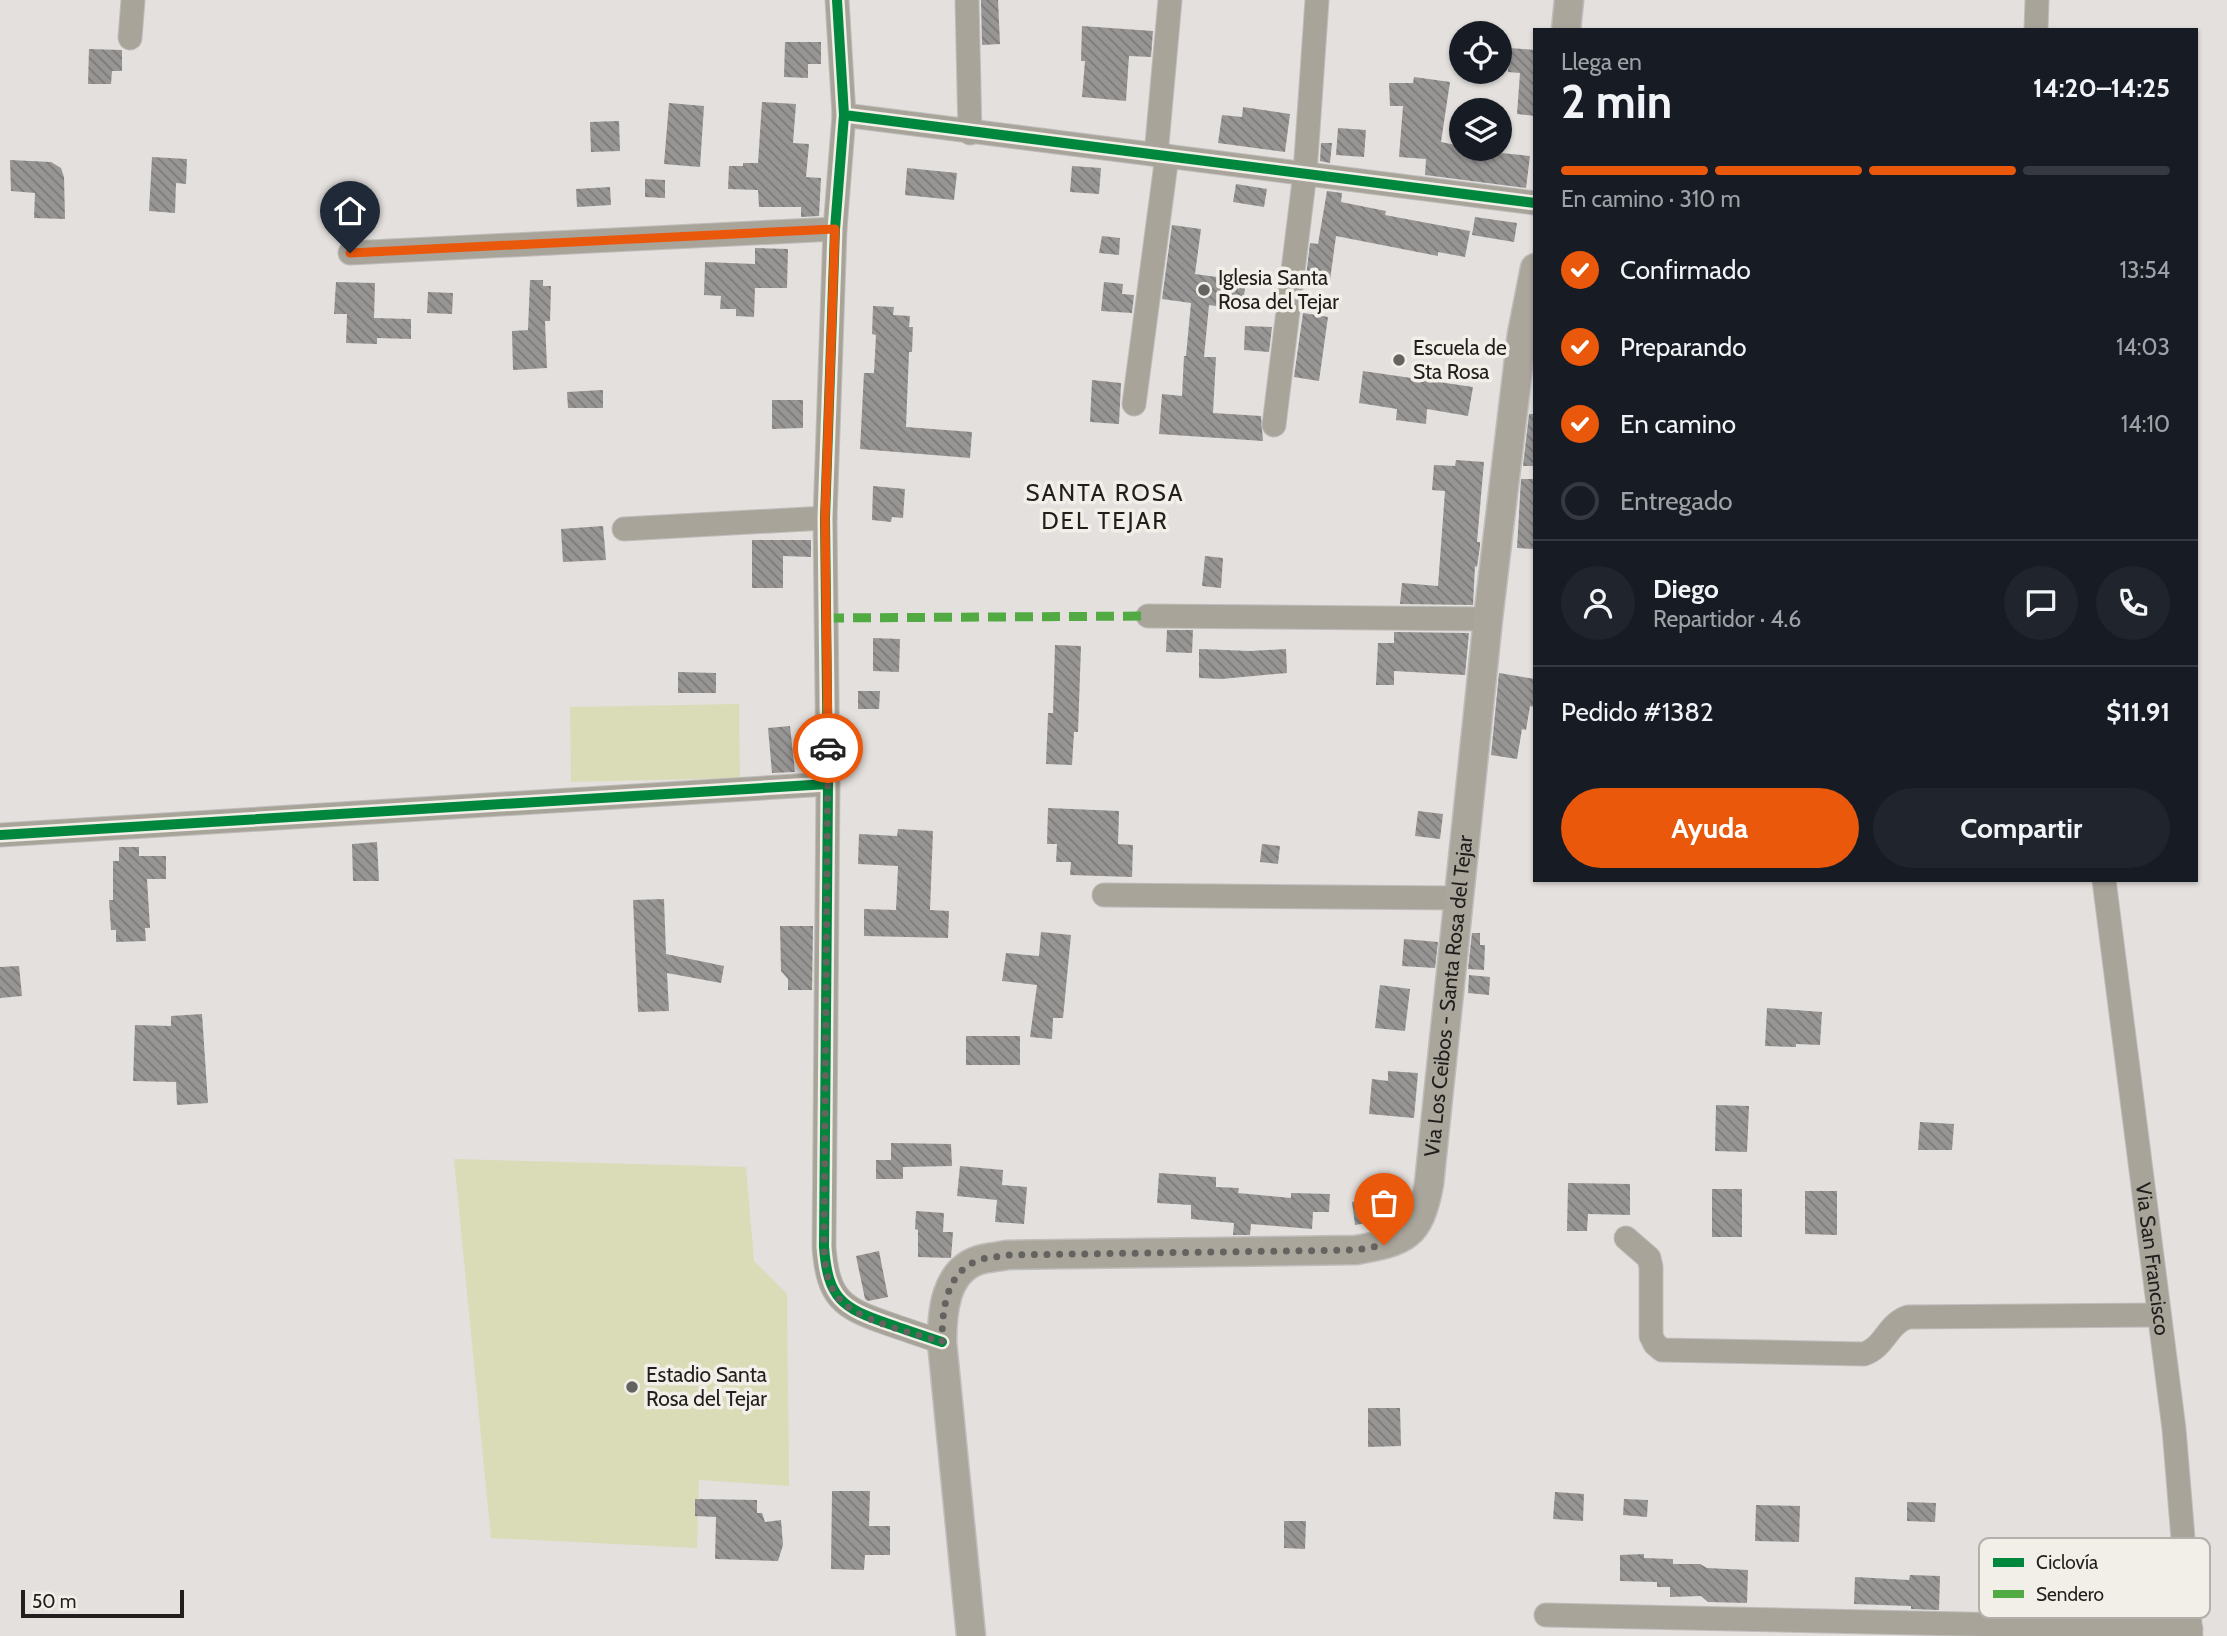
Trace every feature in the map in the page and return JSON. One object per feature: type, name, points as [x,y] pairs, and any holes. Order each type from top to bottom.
[{"type":"main road","points":[[1566,28],[1569,0]]},
{"type":"main road","name":"Via Los Ceibos - Santa Rosa del Tejar","points":[[971,1636],[942,1342],[946,1299],[953,1281],[964,1268],[979,1260],[1007,1255],[1356,1250],[1403,1238],[1416,1226],[1425,1208],[1488,619],[1522,334],[1533,278]]},
{"type":"street","points":[[130,38],[133,0]]},
{"type":"street","points":[[837,0],[844,115],[835,229],[825,518],[828,784],[824,1247],[826,1272],[837,1296],[854,1312],[942,1342]]},
{"type":"street","points":[[968,0],[970,133]]},
{"type":"street","points":[[1134,404],[1162,156],[1170,0]]},
{"type":"street","points":[[1274,425],[1305,173],[1317,0]]},
{"type":"street","points":[[2036,28],[2037,0]]},
{"type":"street","points":[[844,115],[1533,203]]},
{"type":"street","points":[[350,253],[835,229]]},
{"type":"street","points":[[624,529],[825,518]]},
{"type":"street","points":[[1148,616],[1488,619]]},
{"type":"street","points":[[0,835],[828,784]]},
{"type":"street","name":"Via San Francisco","points":[[2104,882],[2174,1429],[2183,1538]]},
{"type":"street","points":[[1104,895],[1458,898]]},
{"type":"street","points":[[1626,1238],[1649,1258],[1650,1336],[1662,1350],[1864,1354],[1874,1351],[1893,1325],[1908,1317],[2160,1315]]},
{"type":"street","points":[[1546,1615],[2191,1632]]},
{"type":"green space","points":[[739,704],[740,778],[571,782],[570,707]]},
{"type":"green space","name":"Estadio Santa Rosa del Tejar","points":[[454,1159],[746,1167],[754,1261],[787,1294],[789,1486],[699,1480],[697,1548],[491,1538]]},
{"type":"building","points":[[981,0],[998,0],[1000,44],[982,45]]},
{"type":"building","points":[[1082,26],[1153,31],[1151,57],[1129,56],[1126,101],[1082,97],[1085,61],[1081,61]]},
{"type":"building","points":[[785,42],[821,42],[821,64],[808,64],[808,78],[784,77]]},
{"type":"building","points":[[1512,48],[1533,50],[1533,116],[1517,114],[1520,73],[1512,72]]},
{"type":"building","points":[[89,49],[122,50],[122,71],[112,71],[111,84],[88,84]]},
{"type":"building","points":[[1414,77],[1449,82],[1441,142],[1449,144],[1449,161],[1512,161],[1512,154],[1530,156],[1526,188],[1425,175],[1426,159],[1399,157],[1403,106],[1390,106],[1389,83],[1413,83]]},
{"type":"building","points":[[762,102],[796,104],[793,143],[809,144],[806,177],[821,178],[819,216],[801,217],[801,207],[759,207],[758,190],[728,189],[729,166],[758,163]]},
{"type":"building","points":[[669,103],[704,106],[700,167],[664,164]]},
{"type":"building","points":[[1243,107],[1290,114],[1285,152],[1218,143],[1222,115],[1242,117]]},
{"type":"building","points":[[619,121],[620,151],[591,152],[590,122]]},
{"type":"building","points":[[1338,128],[1366,130],[1364,157],[1336,155]]},
{"type":"building","points":[[1321,143],[1332,143],[1330,163],[1320,161]]},
{"type":"building","points":[[152,157],[187,159],[186,184],[176,183],[175,213],[149,211]]},
{"type":"building","points":[[10,160],[51,162],[61,168],[64,177],[65,219],[34,218],[35,193],[11,191]]},
{"type":"building","points":[[1072,166],[1101,168],[1099,194],[1070,192]]},
{"type":"building","points":[[907,168],[957,173],[954,200],[905,195]]},
{"type":"building","points":[[645,179],[665,180],[665,198],[645,197]]},
{"type":"building","points":[[1236,184],[1267,189],[1264,207],[1233,202]]},
{"type":"building","points":[[610,187],[611,205],[577,207],[576,189]]},
{"type":"building","points":[[1327,191],[1342,193],[1341,202],[1386,211],[1385,215],[1470,231],[1465,257],[1438,252],[1438,256],[1336,236],[1330,280],[1306,277],[1310,243],[1318,244]]},
{"type":"building","points":[[1475,217],[1517,223],[1514,242],[1472,235]]},
{"type":"building","points":[[1172,225],[1201,229],[1195,274],[1246,281],[1242,310],[1209,305],[1204,357],[1216,357],[1213,413],[1261,416],[1263,441],[1159,434],[1162,394],[1182,396],[1191,303],[1162,299]]},
{"type":"building","points":[[1102,236],[1120,238],[1119,255],[1099,253]]},
{"type":"building","points":[[755,248],[788,249],[787,288],[755,288],[754,317],[736,316],[736,309],[720,309],[721,296],[704,295],[705,262],[755,264]]},
{"type":"building","points":[[530,280],[543,280],[543,286],[551,286],[550,321],[545,321],[547,368],[513,370],[512,331],[528,330]]},
{"type":"building","points":[[336,282],[375,283],[374,318],[411,319],[411,339],[377,338],[377,344],[346,343],[347,314],[334,314]]},
{"type":"building","points":[[1104,282],[1123,284],[1122,294],[1134,295],[1132,313],[1101,311]]},
{"type":"building","points":[[428,292],[453,293],[452,314],[427,313]]},
{"type":"building","points":[[873,306],[894,307],[893,315],[910,316],[909,327],[913,327],[912,352],[909,352],[906,427],[972,432],[970,458],[860,449],[864,373],[874,373],[876,335],[872,334]]},
{"type":"building","points":[[1303,313],[1328,317],[1319,381],[1294,377]]},
{"type":"building","points":[[1245,326],[1272,327],[1269,352],[1244,350]]},
{"type":"building","points":[[1363,371],[1473,387],[1468,416],[1427,409],[1426,424],[1396,420],[1397,409],[1359,403]]},
{"type":"building","points":[[1092,380],[1121,383],[1119,424],[1090,422]]},
{"type":"building","points":[[603,390],[603,408],[568,408],[567,392]]},
{"type":"building","points":[[772,400],[803,400],[803,428],[772,429]]},
{"type":"building","points":[[1529,414],[1533,414],[1533,466],[1523,466]]},
{"type":"building","points":[[1456,460],[1484,462],[1477,542],[1480,542],[1480,546],[1477,567],[1475,566],[1473,605],[1400,604],[1402,583],[1438,586],[1445,491],[1432,490],[1434,465],[1455,466]]},
{"type":"building","points":[[1521,479],[1533,479],[1533,549],[1517,548]]},
{"type":"building","points":[[873,486],[905,489],[903,518],[892,517],[891,522],[872,520]]},
{"type":"building","points":[[603,526],[606,560],[563,562],[561,529]]},
{"type":"building","points":[[752,540],[811,540],[811,557],[783,556],[783,588],[752,588]]},
{"type":"building","points":[[1205,556],[1223,558],[1221,588],[1202,586]]},
{"type":"building","points":[[1167,630],[1193,630],[1192,653],[1166,652]]},
{"type":"building","points":[[1394,632],[1469,633],[1465,675],[1394,671],[1394,685],[1376,685],[1378,643],[1394,643]]},
{"type":"building","points":[[873,638],[900,639],[899,672],[873,671]]},
{"type":"building","points":[[1055,645],[1081,646],[1078,732],[1074,732],[1072,765],[1046,764],[1048,713],[1053,713]]},
{"type":"building","points":[[1199,649],[1286,649],[1287,673],[1221,679],[1199,678]]},
{"type":"building","points":[[678,672],[716,673],[716,693],[678,693]]},
{"type":"building","points":[[1499,673],[1533,679],[1533,707],[1530,706],[1526,730],[1522,729],[1517,759],[1491,755]]},
{"type":"building","points":[[858,691],[880,691],[879,709],[858,709]]},
{"type":"building","points":[[790,726],[795,772],[772,773],[768,728]]},
{"type":"building","points":[[1048,808],[1119,811],[1118,844],[1133,845],[1132,877],[1070,875],[1071,862],[1056,862],[1057,844],[1047,844]]},
{"type":"building","points":[[1418,811],[1443,814],[1440,839],[1415,836]]},
{"type":"building","points":[[898,829],[933,831],[930,910],[949,911],[948,938],[864,936],[864,909],[896,910],[898,866],[858,864],[859,834],[897,836]]},
{"type":"building","points":[[377,842],[379,881],[353,881],[352,844]]},
{"type":"building","points":[[1262,844],[1280,846],[1278,864],[1260,862]]},
{"type":"building","points":[[119,847],[139,847],[139,856],[166,856],[166,879],[147,879],[150,928],[145,928],[146,941],[116,942],[116,930],[111,930],[109,900],[113,900],[113,861],[119,861]]},
{"type":"building","points":[[664,899],[666,954],[724,966],[721,983],[667,973],[669,1011],[638,1012],[633,900]]},
{"type":"building","points":[[780,926],[813,926],[812,990],[788,990],[788,979],[781,971]]},
{"type":"building","points":[[1041,932],[1071,935],[1063,1018],[1053,1018],[1052,1039],[1030,1037],[1037,985],[1002,981],[1006,953],[1039,956]]},
{"type":"building","points":[[1472,933],[1480,933],[1480,945],[1485,945],[1484,970],[1468,969]]},
{"type":"building","points":[[1404,939],[1438,942],[1435,968],[1402,966]]},
{"type":"building","points":[[19,966],[22,996],[0,998],[0,967]]},
{"type":"building","points":[[1469,975],[1490,977],[1489,995],[1468,993]]},
{"type":"building","points":[[1380,985],[1410,989],[1405,1031],[1375,1028]]},
{"type":"building","points":[[1767,1008],[1822,1012],[1820,1045],[1765,1046]]},
{"type":"building","points":[[202,1014],[208,1103],[177,1105],[176,1082],[133,1081],[135,1025],[171,1026],[171,1016]]},
{"type":"building","points":[[966,1036],[1020,1036],[1020,1065],[966,1065]]},
{"type":"building","points":[[1388,1071],[1418,1073],[1414,1118],[1369,1114],[1372,1079],[1388,1081]]},
{"type":"building","points":[[1716,1105],[1749,1106],[1747,1152],[1715,1151]]},
{"type":"building","points":[[1920,1122],[1954,1124],[1952,1150],[1918,1150]]},
{"type":"building","points":[[891,1143],[951,1144],[952,1166],[903,1167],[903,1179],[876,1179],[876,1160],[891,1160]]},
{"type":"building","points":[[960,1166],[1003,1170],[1002,1185],[1027,1187],[1024,1224],[995,1222],[997,1200],[957,1196]]},
{"type":"building","points":[[1159,1173],[1216,1177],[1216,1187],[1239,1188],[1238,1193],[1291,1198],[1291,1193],[1330,1194],[1329,1212],[1313,1212],[1312,1229],[1251,1224],[1250,1235],[1233,1235],[1234,1223],[1191,1219],[1191,1205],[1157,1203]]},
{"type":"building","points":[[1568,1183],[1630,1184],[1630,1215],[1588,1214],[1587,1231],[1567,1231]]},
{"type":"building","points":[[1712,1189],[1742,1189],[1742,1237],[1712,1237]]},
{"type":"building","points":[[1805,1191],[1837,1191],[1837,1235],[1805,1234]]},
{"type":"building","points":[[1382,1197],[1385,1220],[1355,1225],[1352,1202]]},
{"type":"building","points":[[916,1211],[944,1213],[943,1232],[953,1232],[951,1258],[918,1257]]},
{"type":"building","points":[[879,1251],[888,1297],[868,1301],[865,1299],[856,1256]]},
{"type":"building","points":[[1368,1408],[1400,1408],[1401,1446],[1368,1447]]},
{"type":"building","points":[[832,1491],[870,1491],[869,1526],[890,1526],[890,1555],[865,1555],[864,1570],[831,1569]]},
{"type":"building","points":[[1555,1492],[1584,1494],[1583,1521],[1553,1519]]},
{"type":"building","points":[[695,1499],[757,1500],[757,1513],[762,1513],[765,1522],[781,1520],[783,1545],[778,1561],[715,1559],[716,1517],[695,1516]]},
{"type":"building","points":[[1624,1499],[1648,1500],[1647,1517],[1623,1515]]},
{"type":"building","points":[[1907,1502],[1936,1503],[1935,1522],[1907,1521]]},
{"type":"building","points":[[1756,1505],[1800,1506],[1799,1542],[1755,1541]]},
{"type":"building","points":[[1284,1521],[1306,1521],[1305,1549],[1284,1548]]},
{"type":"building","points":[[1644,1554],[1644,1558],[1673,1559],[1673,1564],[1700,1564],[1707,1568],[1748,1570],[1747,1603],[1708,1602],[1701,1596],[1670,1597],[1670,1587],[1657,1587],[1657,1582],[1620,1581],[1620,1555]]},
{"type":"building","points":[[1910,1575],[1940,1576],[1939,1610],[1854,1604],[1855,1577],[1909,1580]]},
{"type":"marked path","points":[[826,618],[1148,616]]},
{"type":"cycle path","points":[[837,0],[844,115],[1533,203]]},
{"type":"cycle path","points":[[844,115],[835,229],[825,518],[828,784],[824,1247],[829,1279],[840,1299],[860,1313],[942,1342]]},
{"type":"cycle path","points":[[0,835],[828,784]]},
{"type":"way so far","points":[[828,748],[824,1247],[826,1272],[837,1296],[854,1312],[942,1342],[946,1299],[953,1281],[964,1268],[979,1260],[1007,1255],[1356,1250],[1384,1245]]},
{"type":"place","name":"Iglesia Santa Rosa del Tejar","points":[[1204,290]]},
{"type":"place","name":"Escuela de Sta Rosa","points":[[1399,360]]},
{"type":"place","name":"Estadio Santa Rosa del Tejar","points":[[632,1387]]},
{"type":"district","name":"SANTA ROSA DEL TEJAR","points":[[1105,507]]},
{"type":"route","points":[[350,253],[835,229],[825,518],[828,748]]}]
